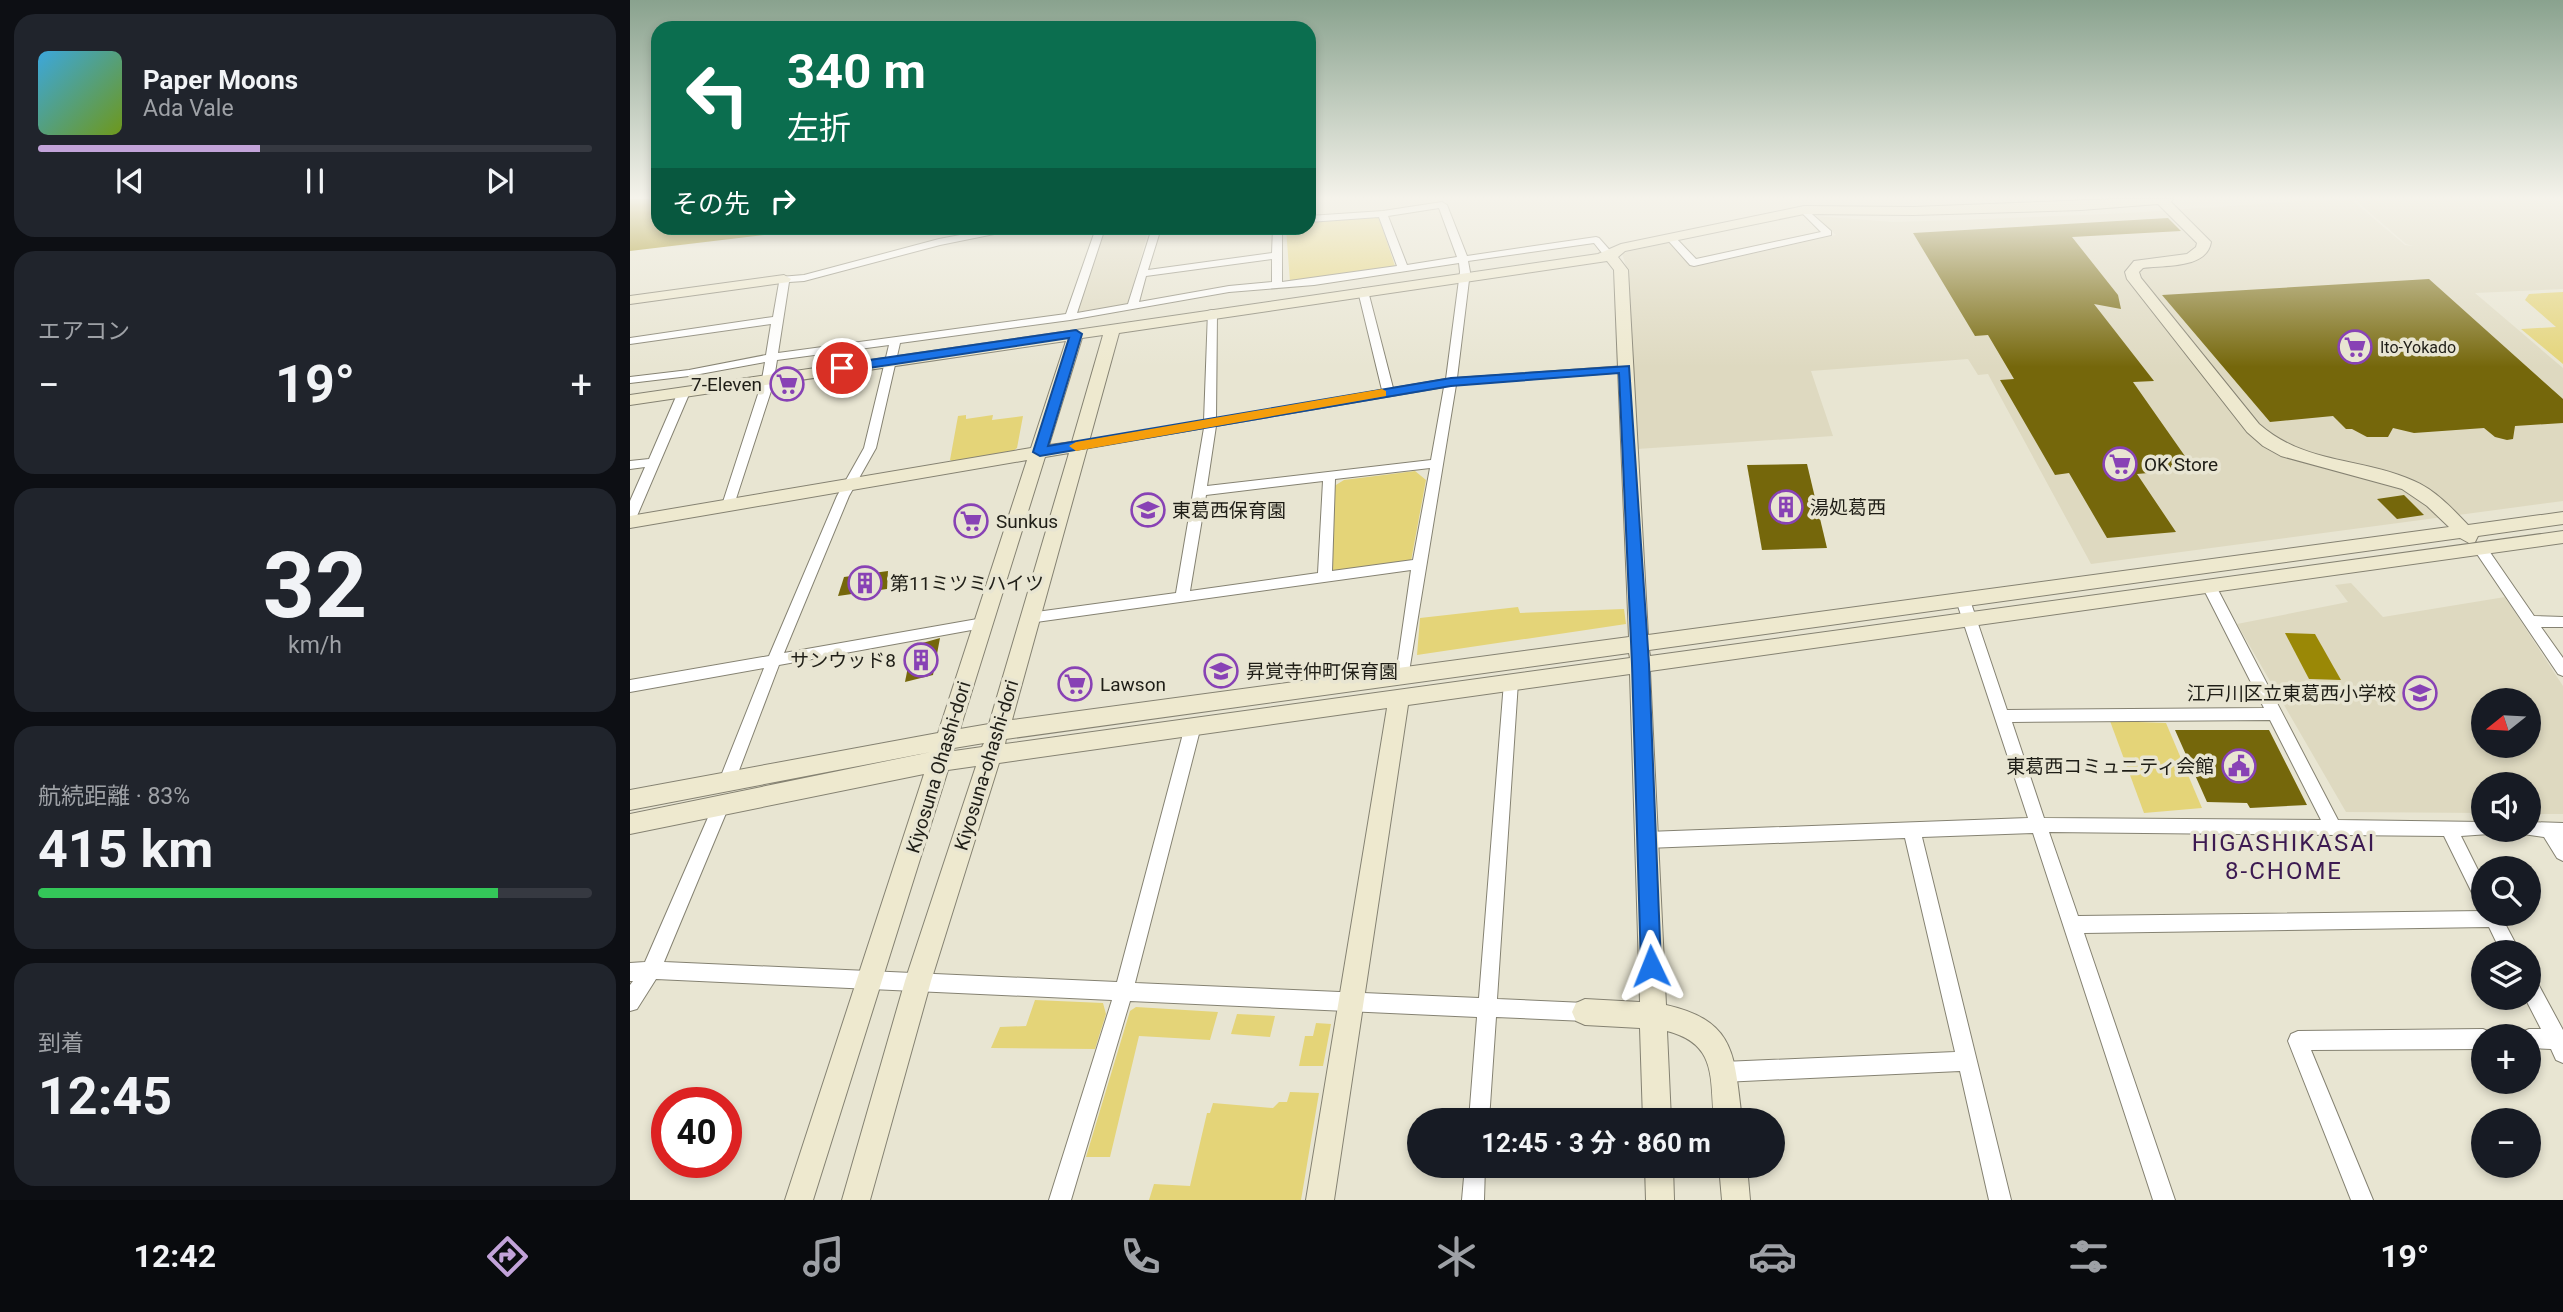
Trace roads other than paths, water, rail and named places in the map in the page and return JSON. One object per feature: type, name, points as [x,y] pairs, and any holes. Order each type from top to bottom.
[{"type":"main road","points":[[630,400],[891,361],[1073,325],[1113,328]]},
{"type":"street","points":[[630,300],[804,278],[890,255]]},
{"type":"street","points":[[1073,325],[1092,255]]},
{"type":"street","points":[[1132,307],[1148,255]]},
{"type":"street","points":[[1142,274],[1277,255],[1288,302]]},
{"type":"street","points":[[1398,255],[1403,269]]},
{"type":"street","points":[[1320,1200],[1419,564],[1451,382],[1465,276],[1461,255]]},
{"type":"street","points":[[630,380],[895,342],[1073,325],[1132,307],[1229,289],[1403,269],[1491,255]]},
{"type":"street","points":[[1687,255],[1694,263],[1730,255]]},
{"type":"street","points":[[2195,255],[2191,258],[2139,264],[2132,272],[2134,279],[2258,434],[2282,451],[2406,484],[2427,498],[2480,548],[2563,670]]},
{"type":"street","points":[[1113,328],[1610,256],[1621,270],[1640,664],[1657,1108]]},
{"type":"street","points":[[728,505],[768,379],[784,279]]},
{"type":"street","points":[[1363,291],[1388,392]]},
{"type":"street","points":[[1182,596],[1202,491],[1211,423],[1212,313]]},
{"type":"street","points":[[630,341],[776,320]]},
{"type":"street","name":"Kiyosuna Ohashi-dori","points":[[799,1200],[1040,452],[1073,325]]},
{"type":"street","name":"Kiyosuna-ohashi-dori","points":[[856,1200],[918,981],[995,743],[1113,328]]},
{"type":"street","points":[[727,781],[843,496],[870,448],[895,342]]},
{"type":"street","points":[[630,522],[1451,382],[1625,369]]},
{"type":"street","points":[[630,516],[684,392]]},
{"type":"street","points":[[630,465],[654,461]]},
{"type":"street","points":[[1202,491],[1438,463]]},
{"type":"street","points":[[1325,578],[1329,476]]},
{"type":"street","points":[[630,800],[727,781],[1401,686],[1511,682],[1640,664],[1966,609],[2563,517]]},
{"type":"street","points":[[995,743],[1193,726],[1639,643],[2209,586],[2563,537]]},
{"type":"street","points":[[1029,618],[1419,564]]},
{"type":"street","points":[[2209,586],[2333,827]]},
{"type":"street","points":[[1966,609],[2164,1200]]},
{"type":"street","points":[[2531,621],[2563,622]]},
{"type":"street","points":[[630,686],[983,623]]},
{"type":"street","points":[[1480,1108],[1511,682]]},
{"type":"street","points":[[2003,716],[2276,715]]},
{"type":"street","points":[[1060,1200],[1124,991],[1193,726]]},
{"type":"street","points":[[630,824],[720,806],[943,751]]},
{"type":"street","points":[[630,1002],[651,970],[720,806]]},
{"type":"street","points":[[1647,840],[2039,825],[2471,828]]},
{"type":"street","points":[[2448,828],[2471,873]]},
{"type":"street","points":[[1912,830],[2000,1200]]},
{"type":"street","points":[[2556,830],[2563,853]]},
{"type":"street","points":[[2072,925],[2471,916]]},
{"type":"street","points":[[630,972],[651,970],[918,981],[1653,1016],[1691,1025],[1709,1036],[1723,1072],[1727,1108]]},
{"type":"street","points":[[2541,1007],[2561,1043]]},
{"type":"street","points":[[2362,1200],[2298,1041],[2471,1039]]},
{"type":"street","points":[[2541,1040],[2561,1043]]},
{"type":"street","points":[[1723,1072],[1968,1062]]},
{"type":"street","points":[[1473,1200],[1474,1178]]},
{"type":"street","points":[[1659,1178],[1660,1200]]},
{"type":"street","points":[[1734,1178],[1736,1200]]},
{"type":"place","name":"Ito-Yokado","points":[[2355,347]]},
{"type":"place","name":"7-Eleven","points":[[787,384]]},
{"type":"place","name":"OK Store","points":[[2120,464]]},
{"type":"place","name":"湯処葛西","points":[[1786,507]]},
{"type":"place","name":"東葛西保育園","points":[[1148,510]]},
{"type":"place","name":"Sunkus","points":[[971,521]]},
{"type":"place","name":"第11ミツミハイツ","points":[[865,583]]},
{"type":"place","name":"サンウッド8","points":[[921,660]]},
{"type":"place","name":"昇覚寺仲町保育園","points":[[1221,671]]},
{"type":"place","name":"Lawson","points":[[1075,684]]},
{"type":"place","name":"江戸川区立東葛西小学校","points":[[2420,693]]},
{"type":"place","name":"東葛西コミュニティ会館","points":[[2239,766]]},
{"type":"district","name":"HIGASHIKASAI 8-CHOME","points":[[2284,857]]}]
